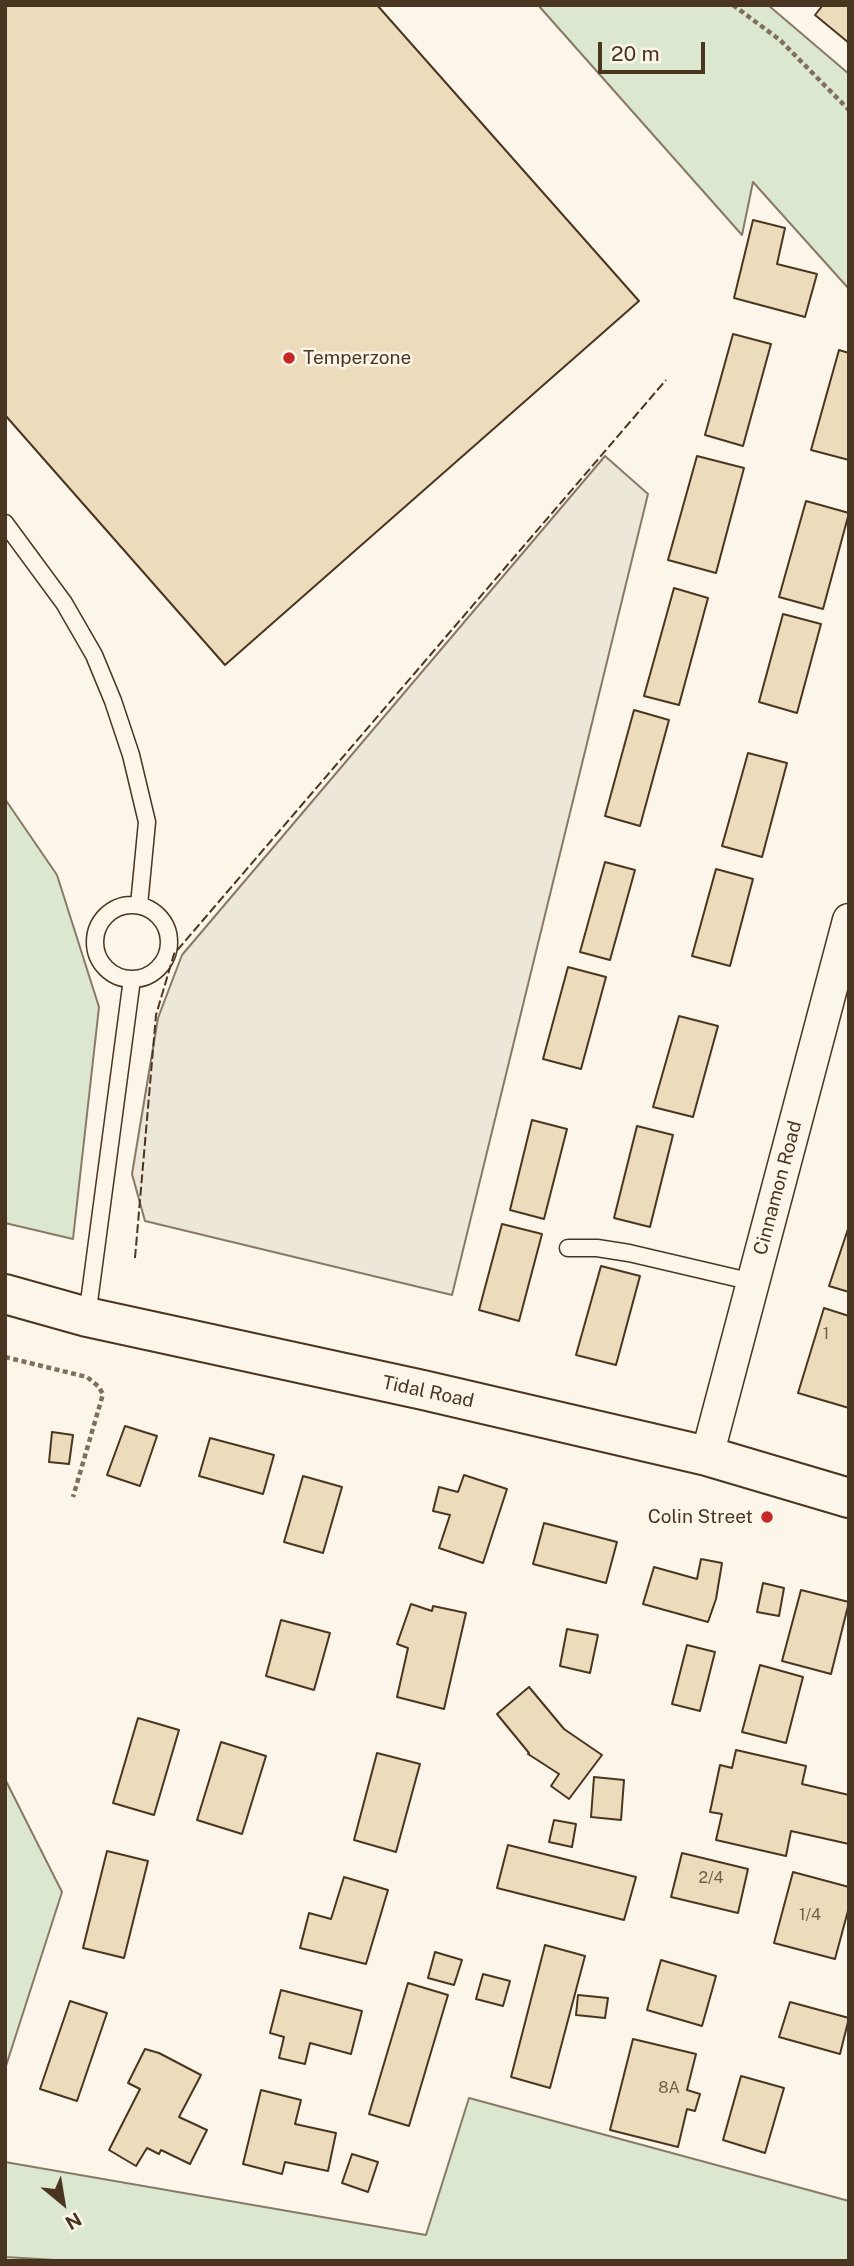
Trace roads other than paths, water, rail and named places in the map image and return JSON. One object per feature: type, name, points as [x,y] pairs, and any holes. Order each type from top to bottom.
[{"type":"main road","name":"Tidal Road","points":[[5,1294],[86,1317],[423,1390],[707,1457],[849,1498]]},
{"type":"street","name":"Cinnamon Road","points":[[707,1457],[849,919]]},
{"type":"lane","points":[[5,523],[64,603],[94,656],[113,701],[131,755],[147,822],[139,905]]},
{"type":"lane","points":[[139,905],[159,917],[166,927],[168,951],[155,971],[144,977],[120,977],[109,972],[100,962],[95,939],[98,927],[105,916],[115,909],[139,905]]},
{"type":"lane","points":[[86,1317],[132,979]]},
{"type":"lane","points":[[568,1248],[597,1248],[629,1253],[753,1282]]},
{"type":"place","name":"Temperzone","points":[[289,358]]},
{"type":"place","name":"Colin Street","points":[[767,1517]]}]
